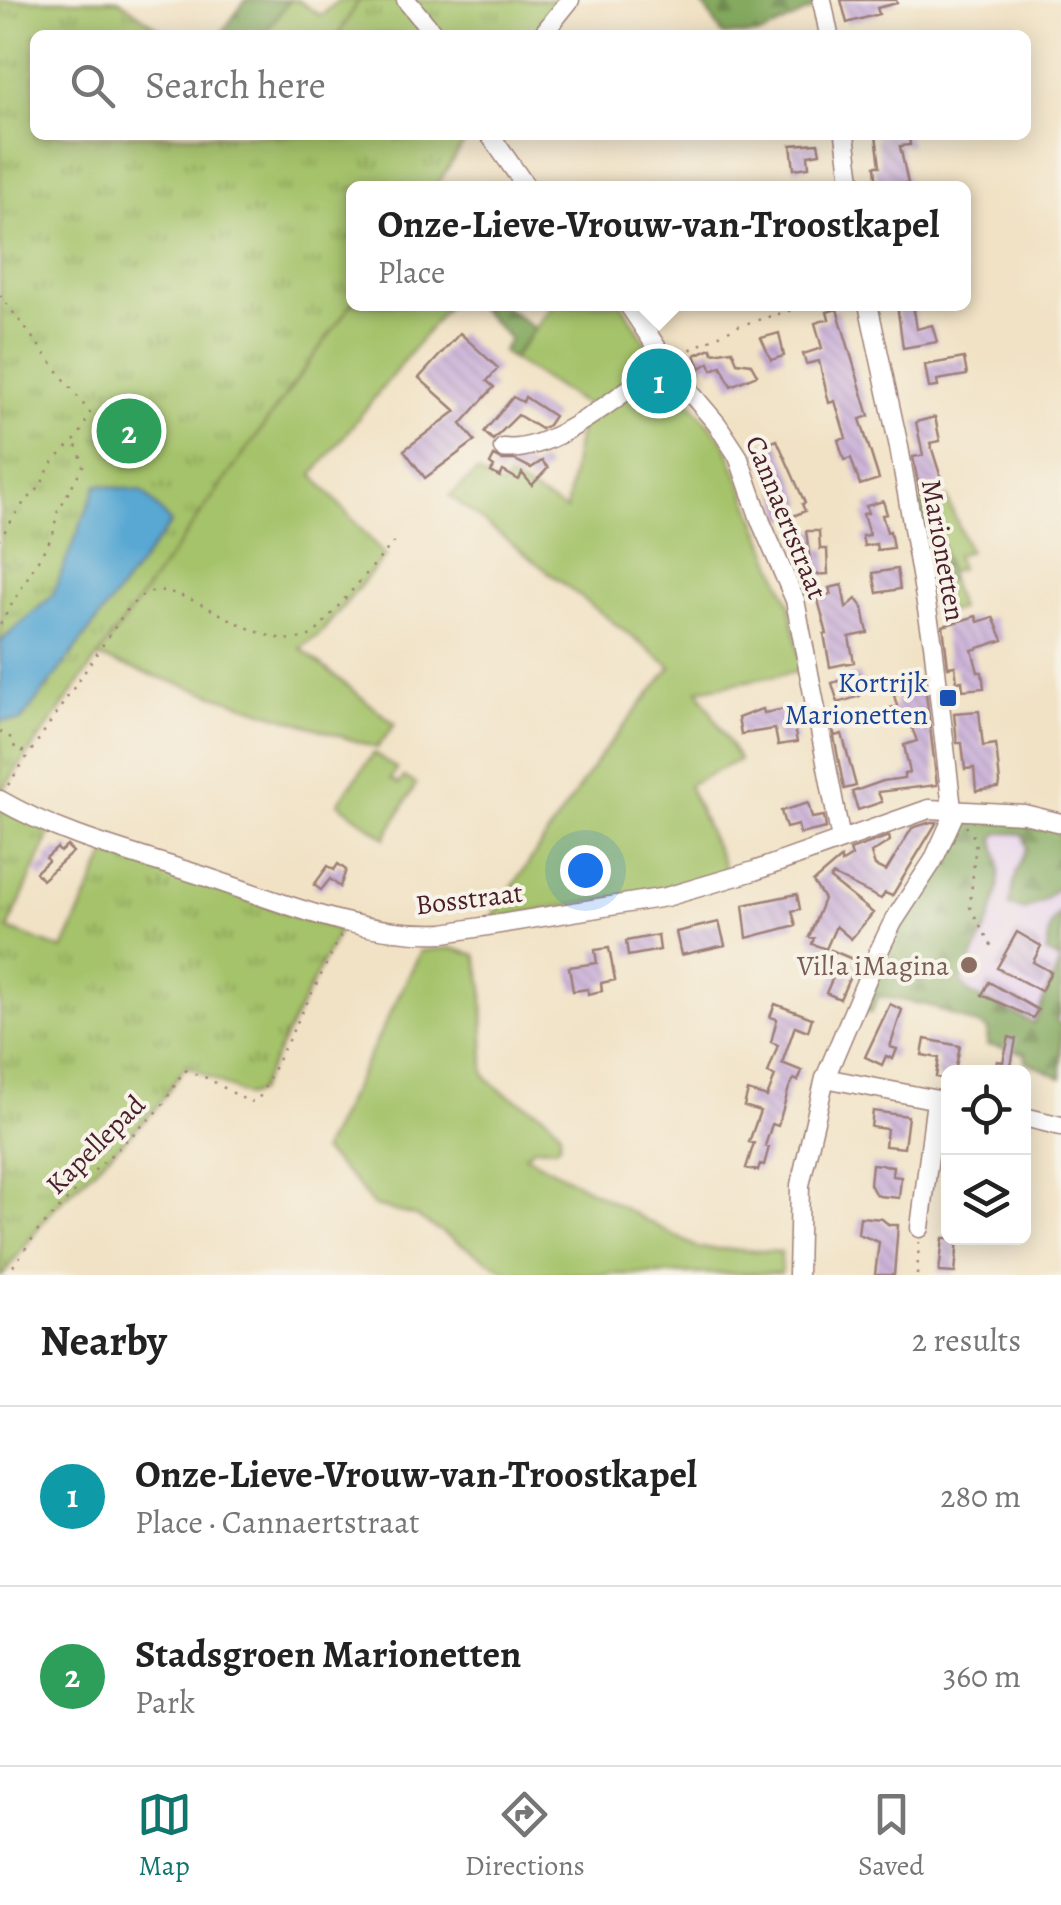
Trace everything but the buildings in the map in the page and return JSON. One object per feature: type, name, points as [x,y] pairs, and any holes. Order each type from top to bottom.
[{"type":"street","points":[[406,0],[431,30]]},
{"type":"street","points":[[546,30],[570,0]]},
{"type":"street","points":[[822,0],[828,30]]},
{"type":"street","points":[[493,140],[522,181]]},
{"type":"street","points":[[846,140],[851,181]]},
{"type":"street","name":"Cannaertstraat","points":[[633,311],[738,456],[760,522],[795,600],[841,840]]},
{"type":"street","name":"Marionetten","points":[[869,311],[935,658],[952,813]]},
{"type":"street","points":[[502,448],[517,450],[546,440],[666,362]]},
{"type":"street","name":"Bosstraat","points":[[0,799],[43,823],[94,842],[348,923],[413,934],[444,933],[650,899],[747,873],[929,809],[1024,814],[1061,823]]},
{"type":"street","points":[[798,1275],[800,1185],[825,1078],[878,953],[934,861],[952,813]]},
{"type":"street","points":[[825,1078],[941,1101]]},
{"type":"street","points":[[920,1228],[941,1107]]},
{"type":"street","points":[[1031,1118],[1061,1126]]},
{"type":"path","points":[[0,295],[90,412],[74,440],[51,464],[40,487],[20,508],[0,539]]},
{"type":"path","points":[[666,362],[738,326],[788,311]]},
{"type":"path","points":[[0,624],[52,535],[57,513],[84,464],[74,440]]},
{"type":"path","points":[[0,799],[125,612],[145,593],[167,592],[282,640],[305,639],[315,633],[394,542]]},
{"type":"path","points":[[0,731],[10,738],[16,750],[30,753]]},
{"type":"path","points":[[952,813],[976,840],[970,906],[993,949]]},
{"type":"path","name":"Kapellepad","points":[[7,1275],[49,1220],[161,1108],[184,1070],[249,1102],[258,1100],[348,923]]},
{"type":"path","points":[[917,1275],[920,1228]]},
{"type":"shaded area","name":"Vil!a iMagina","points":[[967,821],[1061,826],[1061,1078],[1026,1061],[1025,1053],[987,1045],[988,1029],[927,1005],[912,1005],[909,907],[944,858],[959,827]]},
{"type":"green space","points":[[0,0],[119,0],[161,30],[30,30],[30,140],[466,140],[439,181],[346,181],[346,311],[1,792],[0,803]]},
{"type":"green space","points":[[246,0],[290,0],[267,30],[224,30]]},
{"type":"green space","points":[[290,0],[297,0],[321,16],[339,0],[398,0],[424,30],[267,30]]},
{"type":"green space","points":[[359,0],[563,0],[538,30],[341,30]]},
{"type":"green space","points":[[700,0],[816,0],[818,6],[770,30],[720,30]]},
{"type":"green space","points":[[346,311],[443,311],[313,475],[385,556],[319,635],[300,648],[395,724],[377,748],[97,657]]},
{"type":"green space","points":[[482,311],[511,311],[535,329],[512,359],[502,352],[510,339]]},
{"type":"green space","points":[[548,311],[626,311],[657,360],[592,405],[582,403],[512,359]]},
{"type":"green space","points":[[670,378],[725,443],[790,605],[802,671],[698,690],[739,760],[688,785],[727,873],[668,888],[491,919],[601,755],[671,667],[450,496],[477,472],[501,487],[508,478],[566,510],[580,424],[646,382],[664,390]]},
{"type":"green space","points":[[947,498],[969,551],[956,555],[960,569],[948,572],[932,503]]},
{"type":"green space","points":[[932,503],[950,579],[942,581],[931,538],[922,540],[914,506]]},
{"type":"green space","points":[[931,538],[941,580],[950,579],[959,609],[935,615],[922,540]]},
{"type":"green space","points":[[374,753],[397,769],[391,779],[399,784],[404,777],[416,784],[385,838],[338,803]]},
{"type":"green space","points":[[0,804],[51,831],[8,929],[63,950],[107,853],[339,930],[257,1093],[246,1096],[190,1067],[184,1068],[154,1111],[53,1209],[3,1275],[0,1275]]},
{"type":"green space","name":"Vil!a iMagina","points":[[981,819],[1061,826],[1061,884],[1045,900],[1025,910],[1009,906],[1027,848],[1023,834],[999,833],[994,838],[999,862],[997,894],[988,924],[961,981],[969,993],[1034,1023],[1060,961],[1046,953],[1050,928],[1061,912],[1061,1011],[1056,1021],[1061,1024],[1061,1078],[1026,1061],[1025,1053],[987,1045],[988,1029],[927,1005],[878,996],[871,1013],[859,1009],[909,907],[944,858],[959,827]]},
{"type":"green space","points":[[450,948],[476,955],[483,985],[484,1073],[501,1090],[542,1114],[560,1131],[560,1143],[555,1148],[535,1147],[525,1155],[698,1248],[781,1252],[781,1273],[512,1275],[415,1216],[374,1206],[322,1151],[421,951]]},
{"type":"water","points":[[97,485],[142,491],[171,523],[21,721],[0,721],[0,642],[52,596]]},
{"type":"place","name":"Onze-Lieve-Vrouw-van-Troostkapel","points":[[659,381]]},
{"type":"place","name":"Stadsgroen Marionetten","points":[[129,431]]},
{"type":"place","name":"Kortrijk Marionetten","points":[[948,698]]},
{"type":"place","name":"Vil!a iMagina","points":[[969,965]]}]
